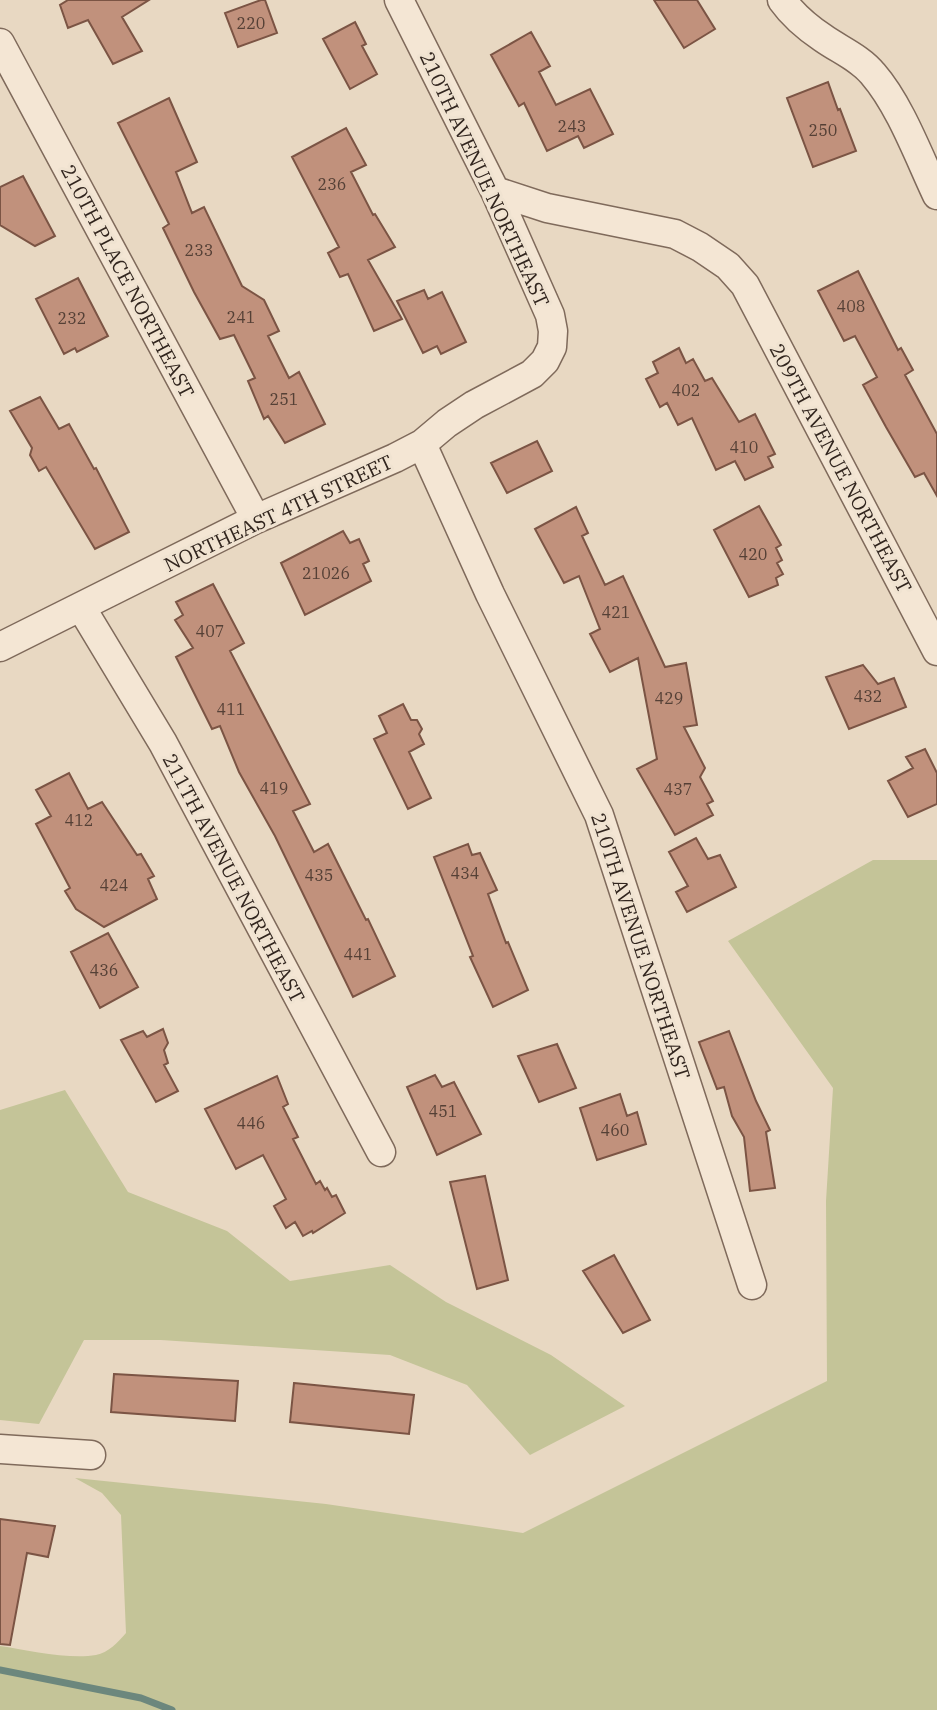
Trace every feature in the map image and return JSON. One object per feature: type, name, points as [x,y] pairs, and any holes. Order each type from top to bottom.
[{"type":"street","name":"210TH AVENUE NORTHEAST","points":[[399,0],[495,191],[550,315],[552,347],[545,361]]},
{"type":"street","points":[[782,0],[822,38],[853,56],[873,73],[894,104],[937,195]]},
{"type":"street","name":"210TH PLACE NORTHEAST","points":[[0,43],[256,519]]},
{"type":"street","name":"209TH AVENUE NORTHEAST","points":[[495,191],[547,208],[675,234],[728,266],[745,285],[937,651]]},
{"type":"street","name":"NORTHEAST 4TH STREET","points":[[0,647],[256,519],[422,444],[474,405],[532,374],[545,361]]},
{"type":"street","name":"210TH AVENUE NORTHEAST","points":[[422,444],[490,594],[599,815],[752,1285]]},
{"type":"street","name":"211TH AVENUE NORTHEAST","points":[[81,607],[163,743],[381,1152]]},
{"type":"street","points":[[0,1449],[91,1455]]},
{"type":"green space","points":[[873,860],[937,860],[937,1710],[0,1710],[0,1646],[48,1654],[96,1655],[105,1652],[126,1633],[121,1515],[102,1493],[75,1478],[326,1504],[523,1533],[827,1381],[826,1201],[833,1088],[728,941]]},
{"type":"green space","points":[[65,1090],[128,1192],[227,1231],[290,1281],[390,1265],[446,1302],[551,1355],[625,1406],[530,1455],[467,1385],[390,1355],[161,1340],[84,1340],[39,1424],[0,1420],[0,1110]]},
{"type":"building","points":[[68,0],[149,0],[122,17],[142,51],[113,64],[88,20],[68,28],[60,5]]},
{"type":"building","points":[[265,0],[277,33],[238,47],[225,13]]},
{"type":"building","points":[[654,0],[697,0],[715,29],[684,48]]},
{"type":"building","points":[[355,22],[366,44],[362,46],[377,74],[350,89],[323,39]]},
{"type":"building","points":[[531,32],[550,66],[539,72],[556,105],[590,89],[613,134],[584,148],[578,136],[547,151],[524,103],[519,106],[491,55]]},
{"type":"building","points":[[828,82],[856,151],[813,167],[787,98]]},
{"type":"building","points":[[169,98],[197,162],[176,172],[192,213],[204,207],[242,286],[264,300],[279,331],[268,336],[289,378],[299,372],[325,424],[285,443],[268,416],[264,419],[248,381],[255,378],[234,335],[220,339],[194,292],[163,228],[169,224],[118,123]]},
{"type":"building","points":[[346,128],[366,165],[351,172],[373,215],[395,247],[368,260],[402,319],[374,331],[348,274],[340,277],[328,253],[339,247],[292,157]]},
{"type":"building","points":[[23,176],[55,236],[35,246],[0,225],[0,187]]},
{"type":"building","points":[[858,271],[898,350],[901,348],[913,370],[905,375],[937,434],[937,496],[924,473],[915,477],[863,385],[877,377],[855,336],[844,341],[818,291]]},
{"type":"building","points":[[78,278],[108,336],[77,352],[75,348],[64,354],[36,299]]},
{"type":"building","points":[[424,290],[428,299],[442,292],[466,342],[441,354],[437,346],[423,353],[397,301]]},
{"type":"building","points":[[679,348],[686,363],[693,359],[705,381],[712,378],[739,422],[755,414],[775,454],[768,457],[773,467],[745,480],[735,461],[716,470],[692,418],[678,425],[667,403],[660,407],[646,379],[658,373],[653,362]]},
{"type":"building","points":[[40,397],[59,429],[69,424],[129,532],[95,549],[46,467],[39,471],[30,455],[32,448],[10,411]]},
{"type":"building","points":[[537,441],[552,471],[507,493],[491,463]]},
{"type":"building","points":[[759,506],[781,545],[776,548],[782,560],[777,563],[783,574],[776,578],[778,585],[749,597],[714,530]]},
{"type":"building","points":[[576,507],[588,533],[582,536],[605,585],[623,576],[665,667],[686,663],[697,725],[684,727],[705,768],[700,777],[713,801],[707,804],[713,815],[675,835],[637,769],[657,759],[638,658],[610,672],[590,634],[600,629],[579,576],[564,583],[535,529]]},
{"type":"building","points":[[343,531],[350,543],[359,539],[369,561],[363,564],[371,581],[305,615],[281,563]]},
{"type":"building","points":[[213,584],[244,643],[230,651],[310,804],[293,811],[314,852],[328,844],[395,976],[353,997],[275,836],[239,772],[220,726],[212,729],[176,657],[193,648],[175,620],[183,615],[176,602]]},
{"type":"building","points":[[863,665],[878,684],[894,678],[906,707],[849,729],[826,677]]},
{"type":"building","points":[[403,704],[411,720],[417,720],[422,729],[419,734],[424,744],[409,752],[431,798],[408,809],[374,739],[387,733],[379,716]]},
{"type":"building","points":[[925,749],[937,773],[937,804],[908,817],[888,781],[913,768],[906,757]]},
{"type":"building","points":[[69,773],[88,809],[102,802],[154,876],[148,879],[157,899],[104,927],[76,909],[65,891],[70,888],[36,824],[51,816],[36,790]]},
{"type":"building","points":[[696,838],[708,859],[720,855],[736,887],[687,912],[676,892],[688,886],[669,852]]},
{"type":"building","points":[[468,844],[472,855],[480,853],[497,890],[488,894],[528,990],[493,1007],[470,957],[473,956],[434,857]]},
{"type":"building","points":[[108,933],[138,987],[100,1008],[71,952]]},
{"type":"building","points":[[163,1029],[168,1043],[164,1050],[168,1063],[164,1065],[178,1091],[156,1102],[121,1040],[143,1031],[147,1037]]},
{"type":"building","points":[[729,1031],[770,1130],[766,1132],[775,1188],[750,1191],[744,1137],[732,1116],[724,1087],[717,1089],[699,1042]]},
{"type":"building","points":[[557,1044],[576,1088],[539,1102],[518,1056]]},
{"type":"building","points":[[435,1075],[442,1087],[454,1082],[481,1134],[437,1155],[407,1087]]},
{"type":"building","points":[[277,1076],[288,1104],[283,1107],[298,1137],[293,1139],[316,1184],[320,1181],[332,1197],[336,1195],[345,1213],[303,1236],[295,1222],[286,1228],[274,1206],[286,1199],[263,1155],[236,1169],[205,1109]]},
{"type":"building","points":[[620,1094],[627,1116],[637,1112],[646,1144],[597,1160],[580,1108]]},
{"type":"building","points":[[485,1176],[508,1280],[477,1289],[450,1182]]},
{"type":"building","points":[[614,1255],[650,1320],[623,1333],[583,1271]]},
{"type":"building","points":[[114,1374],[238,1381],[235,1421],[111,1412]]},
{"type":"building","points":[[294,1383],[414,1395],[409,1434],[290,1422]]},
{"type":"building","points":[[0,1519],[55,1526],[48,1557],[27,1553],[10,1645],[0,1644]]},
{"type":"waterway","points":[[0,1670],[141,1698],[172,1710]]}]
